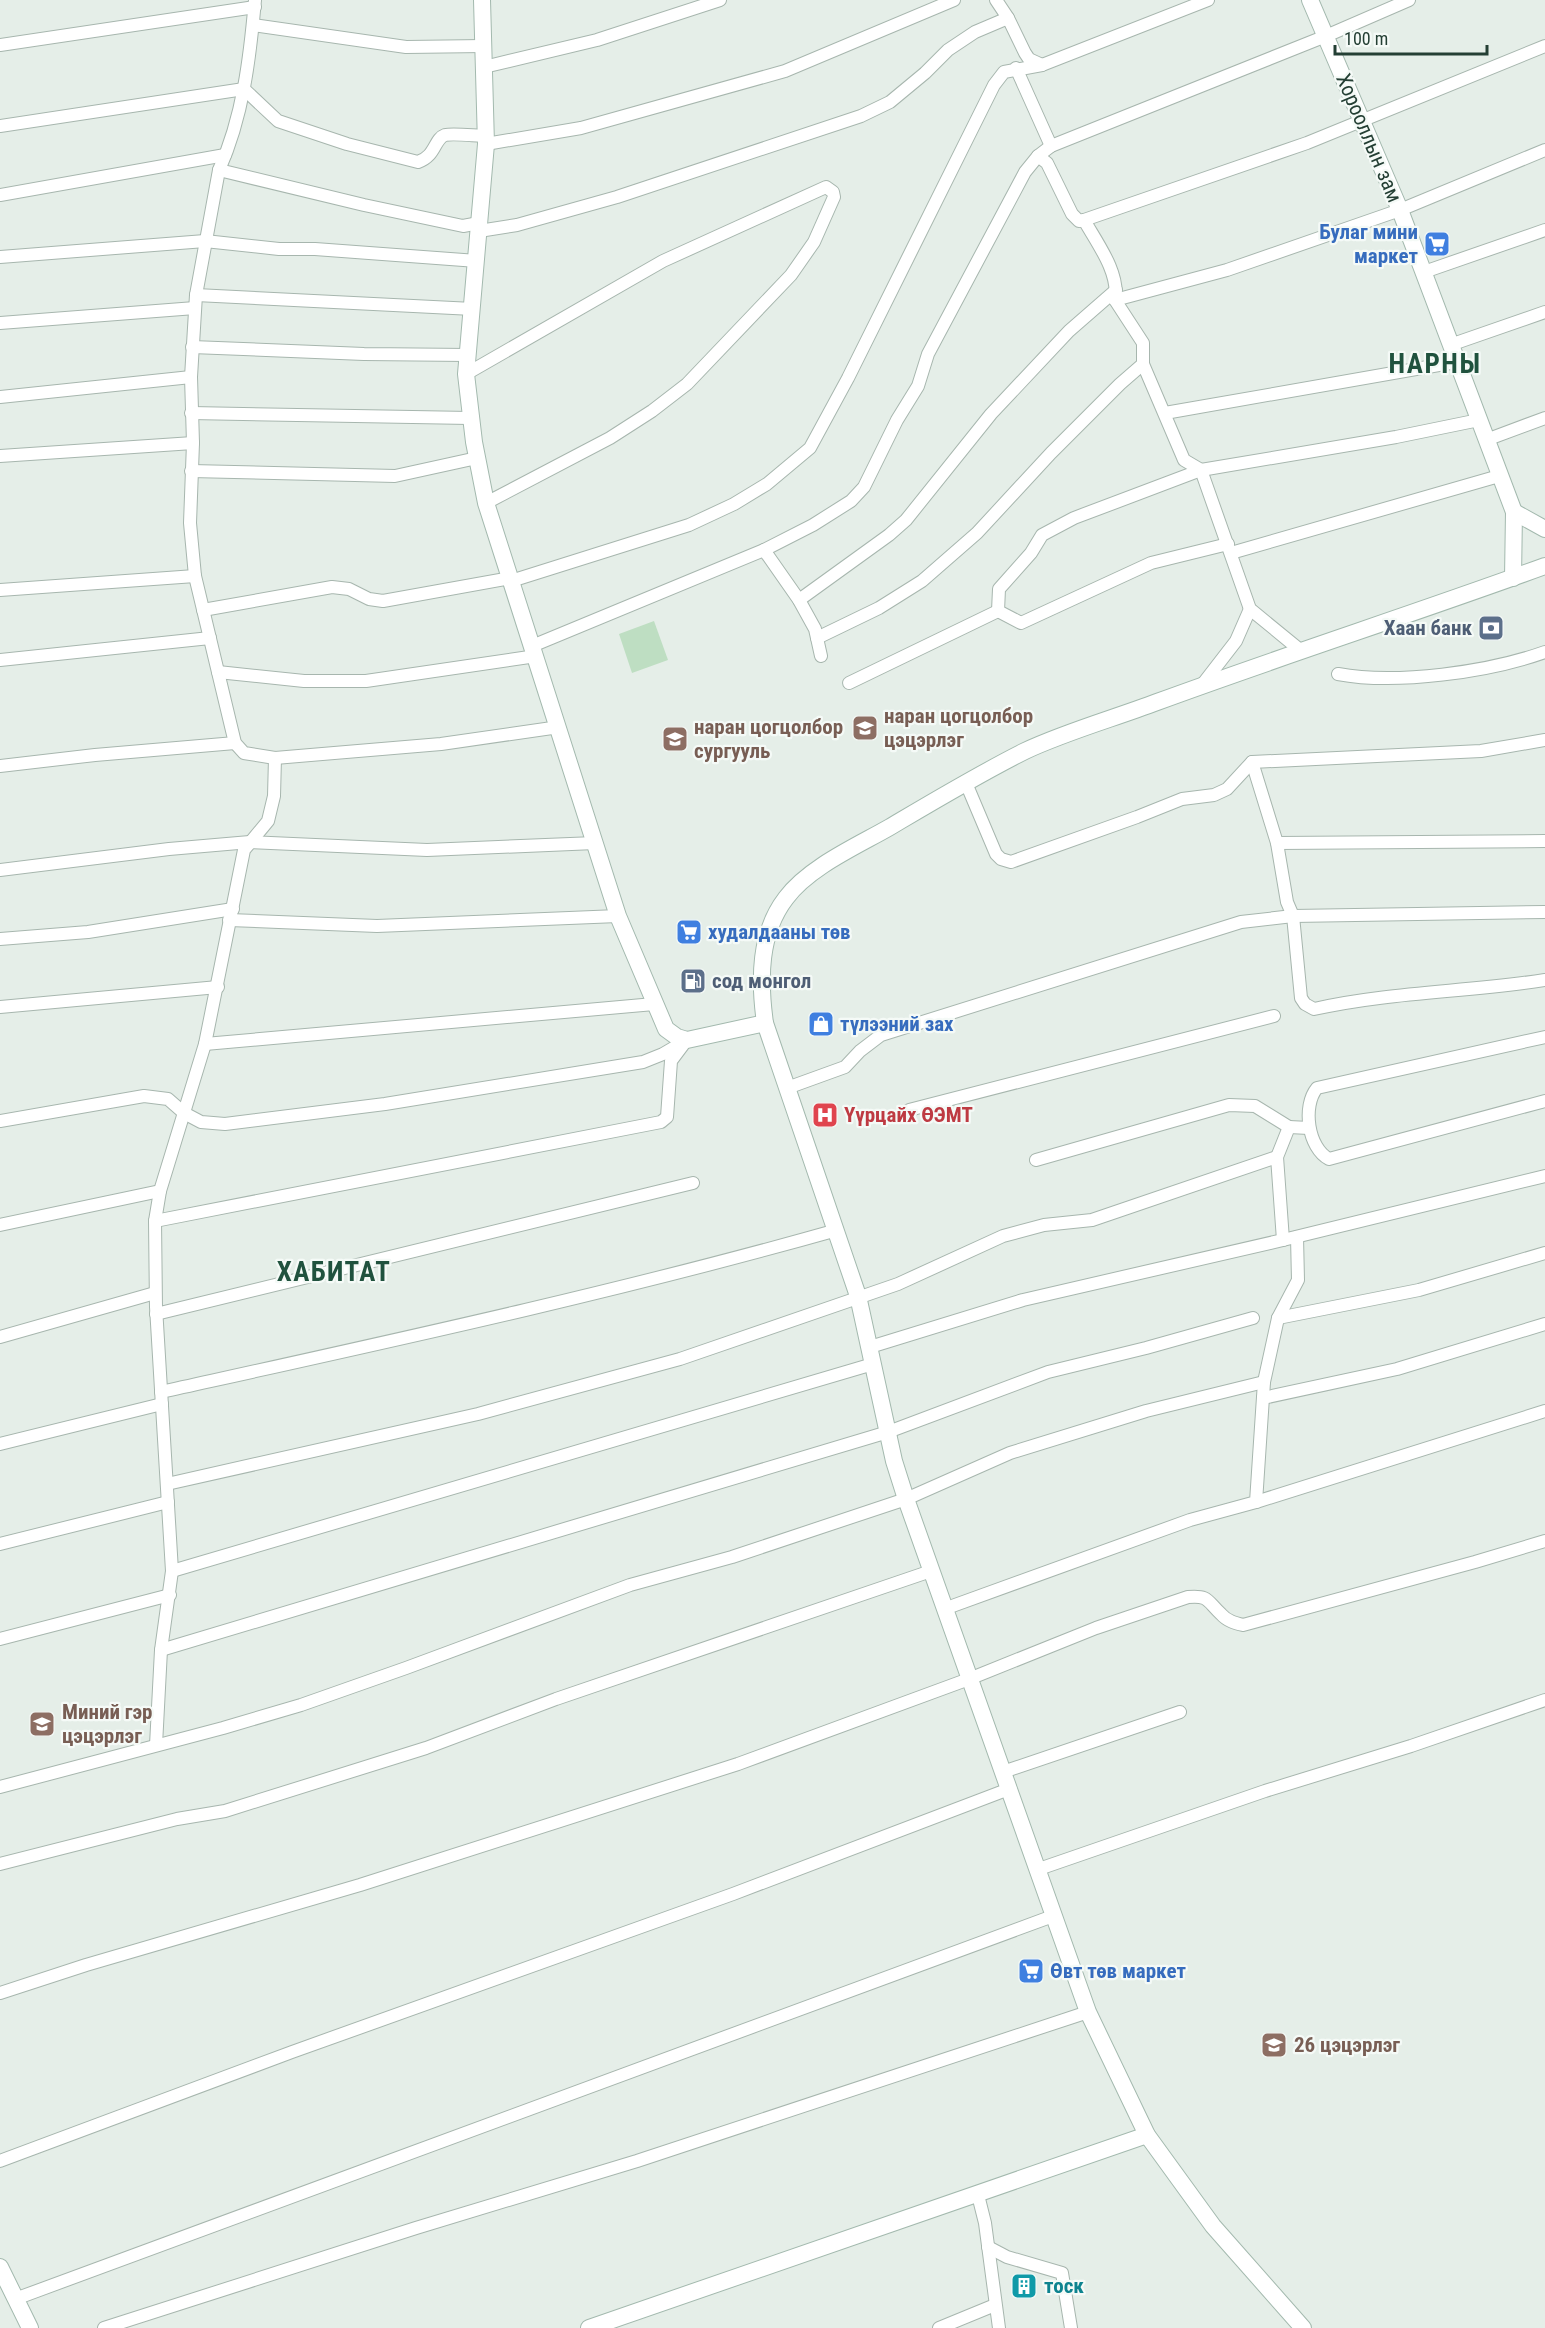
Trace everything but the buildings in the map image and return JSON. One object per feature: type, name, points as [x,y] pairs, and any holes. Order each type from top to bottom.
[{"type":"street","points":[[483,0],[486,140],[466,374],[477,458],[486,503],[618,916],[666,1029],[687,1040]]},
{"type":"street","points":[[484,67],[597,40],[720,0]]},
{"type":"street","points":[[244,89],[278,121],[347,144],[418,162],[427,159],[438,141],[446,135],[486,140],[581,128],[784,71],[954,0]]},
{"type":"street","points":[[203,610],[332,587],[349,588],[369,599],[383,601],[511,580],[689,525],[734,504],[767,484],[810,448],[848,378],[994,85],[1004,72],[1042,65],[1208,0]]},
{"type":"street","name":"Хорооллын зам","points":[[1310,0],[1400,210],[1514,512],[1513,578]]},
{"type":"street","points":[[218,672],[304,681],[366,681],[534,651],[764,550],[813,525],[851,501],[864,487],[897,420],[918,386],[928,354],[954,303],[1025,172],[1038,156],[1051,146],[1326,36],[1409,0]]},
{"type":"street","points":[[998,1],[1024,53],[1029,59],[1042,65]]},
{"type":"street","points":[[0,45],[255,4],[244,89],[219,170],[195,294],[191,377],[193,443],[190,471],[190,523],[195,576],[235,743],[244,753],[275,758],[441,744],[559,727]]},
{"type":"street","points":[[219,170],[463,226],[517,225],[616,197],[861,116],[890,102],[948,50],[975,32],[1008,18]]},
{"type":"street","points":[[253,25],[406,47],[484,46]]},
{"type":"street","points":[[1038,156],[1047,163],[1072,214],[1078,220],[1084,220],[1307,143],[1545,46]]},
{"type":"street","points":[[1016,68],[1051,146]]},
{"type":"street","points":[[0,126],[244,89]]},
{"type":"street","points":[[799,600],[890,535],[906,520],[991,414],[1069,331],[1116,295],[1227,270],[1400,210],[1545,150]]},
{"type":"street","points":[[0,195],[225,155]]},
{"type":"street","points":[[466,374],[663,261],[826,187],[833,192],[834,197],[814,242],[791,274],[687,384],[610,438],[486,503]]},
{"type":"street","points":[[1084,220],[1106,259],[1116,295],[1143,344],[1143,364],[1184,460],[1201,470],[1250,609],[1300,650]]},
{"type":"street","points":[[1424,272],[1545,230]]},
{"type":"street","points":[[0,257],[205,241],[279,249],[315,249],[477,261]]},
{"type":"street","points":[[195,294],[473,309]]},
{"type":"street","points":[[0,323],[195,308]]},
{"type":"street","points":[[1450,345],[1545,312]]},
{"type":"street","points":[[192,347],[364,354],[468,355]]},
{"type":"street","points":[[1165,412],[1456,362]]},
{"type":"street","points":[[817,638],[879,608],[922,581],[977,533],[1059,445],[1143,364]]},
{"type":"street","points":[[0,397],[191,377]]},
{"type":"street","points":[[191,413],[470,418]]},
{"type":"street","points":[[1486,440],[1545,418]]},
{"type":"street","points":[[998,611],[999,589],[1031,553],[1042,535],[1074,518],[1201,470],[1396,437],[1479,420]]},
{"type":"street","points":[[0,456],[193,443]]},
{"type":"street","points":[[190,471],[395,476],[477,458]]},
{"type":"street","points":[[998,611],[1021,623],[1151,563],[1230,549],[1499,476]]},
{"type":"street","points":[[1514,512],[1545,529]]},
{"type":"street","points":[[764,550],[799,600],[814,628],[821,656]]},
{"type":"street","points":[[1303,2328],[1213,2226],[1147,2134],[1088,2012],[906,1499],[888,1432],[858,1296],[765,1023],[762,972],[766,939],[774,918],[787,897],[800,884],[826,865],[1027,750],[1300,650],[1545,566]]},
{"type":"street","points":[[0,590],[195,576]]},
{"type":"street","points":[[1202,685],[1236,641],[1250,609]]},
{"type":"street","points":[[849,683],[998,611]]},
{"type":"street","points":[[0,660],[210,638]]},
{"type":"street","points":[[1338,674],[1365,679],[1458,672],[1495,667],[1545,652]]},
{"type":"street","points":[[966,783],[996,854],[1001,859],[1011,861],[1137,818],[1182,799],[1214,795],[1227,789],[1252,762],[1481,751],[1545,740]]},
{"type":"street","points":[[0,766],[235,743]]},
{"type":"street","points":[[156,1745],[161,1650],[172,1571],[156,1314],[155,1221],[160,1191],[205,1044],[244,850],[268,821],[274,796],[275,758]]},
{"type":"street","points":[[1252,762],[1277,843],[1287,902],[1293,916],[1300,998],[1305,1004],[1314,1010],[1345,1002],[1496,988],[1545,980]]},
{"type":"street","points":[[1277,843],[1545,841]]},
{"type":"street","points":[[0,870],[169,849],[250,842],[427,850],[595,843]]},
{"type":"street","points":[[787,1088],[845,1067],[860,1051],[881,1035],[1241,922],[1293,916],[1545,912]]},
{"type":"street","points":[[0,939],[88,932],[231,914],[377,926],[618,916]]},
{"type":"street","points":[[0,1007],[218,987]]},
{"type":"street","points":[[205,1044],[654,1004]]},
{"type":"street","points":[[909,1110],[1274,1017]]},
{"type":"street","points":[[0,1121],[144,1096],[168,1099],[184,1113],[201,1122],[225,1124],[385,1104],[644,1062],[687,1040],[765,1023]]},
{"type":"street","points":[[1545,1037],[1317,1088],[1311,1099],[1310,1128],[1318,1150],[1329,1159],[1545,1101]]},
{"type":"street","points":[[155,1221],[661,1122],[667,1117],[671,1061],[687,1040]]},
{"type":"street","points":[[1036,1160],[1229,1105],[1255,1106],[1289,1127],[1310,1128]]},
{"type":"street","points":[[1283,1240],[1277,1157],[1289,1127]]},
{"type":"street","points":[[166,1484],[489,1411],[680,1359],[898,1284],[1003,1236],[1044,1225],[1092,1220],[1277,1157]]},
{"type":"street","points":[[870,1347],[1023,1300],[1297,1237],[1545,1176]]},
{"type":"street","points":[[156,1314],[693,1183]]},
{"type":"street","points":[[0,1225],[160,1191]]},
{"type":"street","points":[[0,1444],[161,1398],[468,1324],[837,1230]]},
{"type":"street","points":[[1256,1502],[1264,1382],[1278,1318],[1298,1280],[1297,1237]]},
{"type":"street","points":[[1278,1318],[1419,1290],[1545,1253]]},
{"type":"street","points":[[0,1337],[156,1293]]},
{"type":"street","points":[[161,1650],[888,1432],[1048,1372],[1253,1318]]},
{"type":"street","points":[[1263,1398],[1397,1369],[1545,1324]]},
{"type":"street","points":[[172,1571],[873,1364]]},
{"type":"street","points":[[0,1786],[223,1728],[301,1704],[406,1668],[630,1585],[732,1557],[906,1499],[1010,1453],[1146,1411],[1264,1382]]},
{"type":"street","points":[[944,1609],[1190,1520],[1256,1502],[1545,1412]]},
{"type":"street","points":[[0,1545],[168,1502]]},
{"type":"street","points":[[0,1993],[86,1965],[360,1885],[704,1774],[969,1680],[1096,1628],[1188,1597],[1199,1596],[1209,1600],[1221,1615],[1231,1622],[1243,1625],[1545,1541]]},
{"type":"street","points":[[0,1864],[177,1819],[236,1808],[426,1748],[556,1699],[931,1571]]},
{"type":"street","points":[[0,1639],[170,1595]]},
{"type":"street","points":[[1036,1870],[1265,1791],[1411,1746],[1545,1700]]},
{"type":"street","points":[[1003,1772],[1180,1712]]},
{"type":"street","points":[[0,2161],[292,2052],[722,1898],[1009,1789]]},
{"type":"street","points":[[15,2299],[1053,1916]]},
{"type":"street","points":[[104,2328],[416,2228],[648,2158],[1088,2012]]},
{"type":"street","points":[[589,2328],[978,2195],[1147,2134]]},
{"type":"street","points":[[978,2195],[985,2223],[999,2328]]},
{"type":"street","points":[[988,2247],[1007,2257],[1062,2273],[1071,2328]]},
{"type":"street","points":[[0,2267],[30,2328]]},
{"type":"street","points":[[939,2328],[995,2305]]},
{"type":"green space","points":[[654,621],[668,660],[632,673],[619,634]]},
{"type":"place","name":"Булаг мини маркет","points":[[1437,244]]},
{"type":"place","name":"Хаан банк","points":[[1491,628]]},
{"type":"place","name":"наран цогцолбор цэцэрлэг","points":[[865,728]]},
{"type":"place","name":"наран цогцолбор сургууль","points":[[675,739]]},
{"type":"place","name":"худалдааны төв","points":[[689,932]]},
{"type":"place","name":"сод монгол","points":[[693,981]]},
{"type":"place","name":"түлээний зах","points":[[821,1024]]},
{"type":"place","name":"Үүрцайх ӨЭМТ","points":[[825,1115]]},
{"type":"place","name":"Миний гэр цэцэрлэг","points":[[42,1724]]},
{"type":"place","name":"Өвт төв маркет","points":[[1031,1971]]},
{"type":"place","name":"26 цэцэрлэг","points":[[1274,2045]]},
{"type":"place","name":"тоск","points":[[1024,2286]]},
{"type":"district","name":"НАРНЫ","points":[[1435,364]]},
{"type":"district","name":"ХАБИТАТ","points":[[334,1272]]}]
